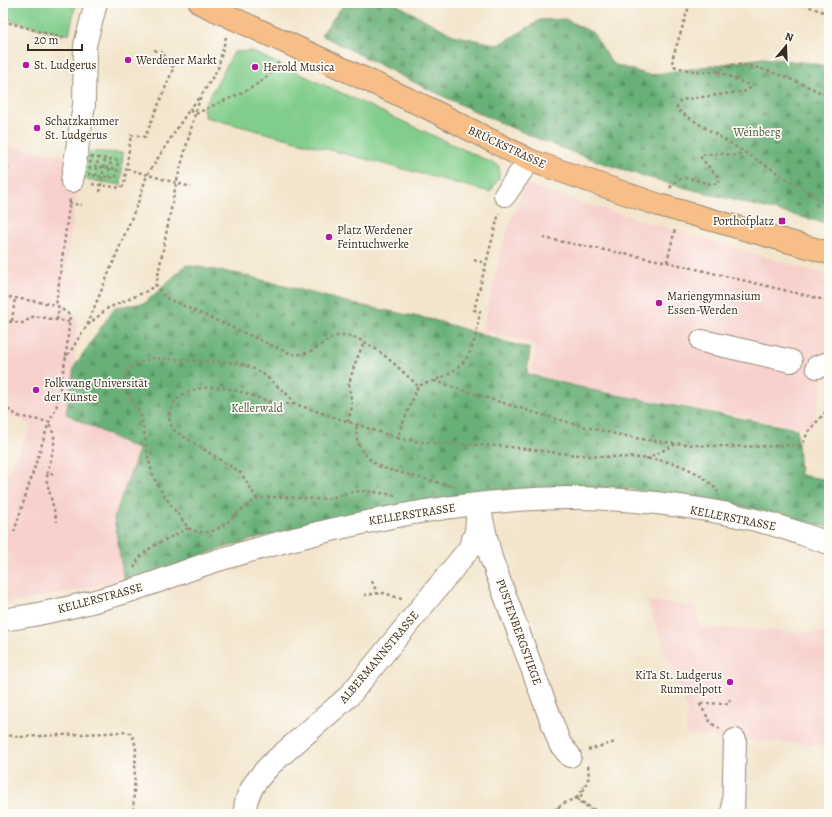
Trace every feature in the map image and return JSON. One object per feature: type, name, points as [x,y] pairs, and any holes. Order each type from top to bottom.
[{"type":"main road","name":"BRÜCKSTRASSE","points":[[200,3],[430,109],[530,160],[680,211],[829,253]]},
{"type":"street","points":[[72,181],[84,105],[85,45],[96,3]]},
{"type":"street","points":[[502,204],[530,160]]},
{"type":"street","points":[[702,342],[791,361]]},
{"type":"street","name":"KELLERSTRASSE","points":[[4,615],[68,609],[124,593],[228,557],[300,536],[394,516],[478,504],[579,498],[669,505],[721,513],[780,527],[829,543]]},
{"type":"street","name":"PUSTENBERGSTIEGE","points":[[478,504],[494,566],[560,744],[576,754]]},
{"type":"street","name":"ALBERMANNSTRASSE","points":[[245,814],[247,798],[259,777],[349,696],[469,549],[476,532],[478,504]]},
{"type":"street","points":[[733,814],[735,740]]},
{"type":"path","points":[[690,3],[672,60],[674,66],[687,70],[718,71],[748,85],[750,88],[747,91],[681,100],[678,103],[677,108],[680,112],[829,205]]},
{"type":"path","points":[[798,3],[824,12]]},
{"type":"path","points":[[66,356],[87,325],[148,175],[189,110],[201,96],[218,68],[232,17]]},
{"type":"path","points":[[3,21],[85,45]]},
{"type":"path","points":[[195,114],[212,104],[256,86],[275,69],[290,44]]},
{"type":"path","points":[[56,305],[72,181],[121,188],[124,185],[131,135],[145,137],[174,67],[162,62],[165,54],[152,49]]},
{"type":"path","points":[[718,71],[731,65],[746,66],[780,75],[829,96]]},
{"type":"path","points":[[201,96],[176,184],[156,285],[164,297],[290,354],[302,355],[333,337],[347,335],[364,342],[381,353],[418,386]]},
{"type":"path","points":[[189,110],[195,114]]},
{"type":"path","points":[[673,184],[680,178],[685,177],[702,182],[719,183],[719,178],[707,166],[701,158],[701,155],[719,153],[736,156],[743,151]]},
{"type":"path","points":[[91,157],[98,158],[118,160],[116,178],[89,175],[91,157]]},
{"type":"path","points":[[96,176],[98,158]]},
{"type":"path","points":[[100,192],[105,158]]},
{"type":"path","points":[[109,177],[111,159]]},
{"type":"path","points":[[3,181],[4,172],[9,168]]},
{"type":"path","points":[[127,168],[176,184],[191,187]]},
{"type":"path","points":[[69,203],[82,205]]},
{"type":"path","points":[[418,386],[434,381],[459,366],[468,359],[473,350],[480,311],[474,310],[502,204]]},
{"type":"path","points":[[667,262],[680,211]]},
{"type":"path","points":[[543,238],[667,262],[829,301]]},
{"type":"path","points":[[474,260],[486,263]]},
{"type":"path","points":[[87,325],[108,308],[145,292],[156,285]]},
{"type":"path","points":[[3,296],[56,305],[70,315],[66,356],[56,408],[49,422],[14,532]]},
{"type":"path","points":[[12,322],[15,298]]},
{"type":"path","points":[[57,320],[59,307]]},
{"type":"path","points":[[3,320],[23,323],[34,316],[69,322]]},
{"type":"path","points":[[348,422],[352,406],[349,384],[354,366],[364,342]]},
{"type":"path","points":[[295,404],[289,396],[262,373],[239,363],[153,358],[139,361],[131,367],[126,374],[124,384],[141,415],[148,460],[154,478],[188,528],[202,533],[216,530],[257,499],[285,497],[335,498],[345,494],[362,491],[398,495]]},
{"type":"path","points":[[434,381],[593,428],[636,438],[678,443],[742,446],[797,445],[803,443],[808,432],[829,408]]},
{"type":"path","points":[[397,438],[418,386]]},
{"type":"path","points":[[257,499],[241,473],[175,431],[170,422],[171,408],[177,399],[187,392],[217,388],[230,389],[262,401],[284,405],[295,404],[397,438],[422,443],[518,448],[586,456],[646,459],[674,464],[690,470],[705,480],[722,497],[721,513]]},
{"type":"path","points":[[3,406],[18,416],[49,422]]},
{"type":"path","points":[[49,422],[54,435],[54,446],[47,475],[47,485],[57,522]]},
{"type":"path","points":[[357,425],[355,435],[357,443],[377,465],[383,468],[450,484]]},
{"type":"path","points":[[646,459],[678,443]]},
{"type":"path","points":[[47,475],[49,473],[53,474]]},
{"type":"path","points":[[454,491],[459,489]]},
{"type":"path","points":[[135,564],[153,546],[188,528]]},
{"type":"path","points":[[372,581],[377,594]]},
{"type":"path","points":[[364,595],[384,593],[407,602]]},
{"type":"path","points":[[711,723],[699,703],[729,704],[730,698]]},
{"type":"path","points":[[3,734],[40,736],[127,732],[132,734],[136,747],[133,814]]},
{"type":"path","points":[[576,754],[615,742]]},
{"type":"path","points":[[553,814],[559,807],[577,798],[586,783],[587,770],[583,760],[576,754]]},
{"type":"path","points":[[549,814],[562,804],[577,798]]},
{"type":"path","points":[[577,798],[597,814]]},
{"type":"path","points":[[577,798],[601,814]]},
{"type":"shaded area","name":"Folkwang Universität der Künste","points":[[3,145],[81,159],[65,278],[81,281],[77,300],[63,297],[62,305],[75,314],[78,322],[74,367],[66,414],[139,450],[114,518],[124,581],[3,604],[3,485],[32,425],[3,413]]},
{"type":"shaded area","name":"Mariengymnasium Essen-Werden","points":[[525,183],[546,192],[829,276],[829,357],[812,429],[596,390],[531,373],[536,344],[482,331],[502,247]]},
{"type":"shaded area","points":[[647,601],[695,606],[700,628],[829,633],[829,746],[739,739],[726,779],[717,737],[686,735],[687,710]]},
{"type":"green space","points":[[3,3],[76,3],[69,34],[60,34],[3,18]]},
{"type":"green space","name":"Weinberg","points":[[345,3],[394,3],[453,35],[499,45],[540,20],[565,19],[593,33],[613,64],[649,75],[763,58],[810,63],[829,67],[829,224],[647,177],[582,156],[506,125],[432,91],[321,35]]},
{"type":"green space","points":[[251,51],[499,166],[499,178],[490,192],[205,117],[203,108],[234,52]]},
{"type":"green space","points":[[86,151],[123,153],[121,185],[82,179]]},
{"type":"green space","name":"Kellerwald","points":[[186,265],[239,274],[358,305],[434,320],[530,349],[527,374],[596,391],[797,429],[800,475],[829,480],[829,528],[737,505],[674,494],[611,488],[539,487],[478,493],[322,522],[227,547],[166,569],[124,581],[114,518],[139,450],[66,414],[74,367],[115,307],[145,303]]},
{"type":"place","name":"Werdener Markt","points":[[128,60]]},
{"type":"place","name":"St. Ludgerus","points":[[26,65]]},
{"type":"place","name":"Herold Musica","points":[[255,67]]},
{"type":"place","name":"Schatzkammer St. Ludgerus","points":[[37,128]]},
{"type":"place","name":"Porthofplatz","points":[[782,221]]},
{"type":"place","name":"Platz Werdener Feintuchwerke","points":[[329,237]]},
{"type":"place","name":"Mariengymnasium Essen-Werden","points":[[659,303]]},
{"type":"place","name":"Folkwang Universität der Künste","points":[[36,390]]},
{"type":"place","name":"KiTa St. Ludgerus Rummelpott","points":[[730,682]]}]
